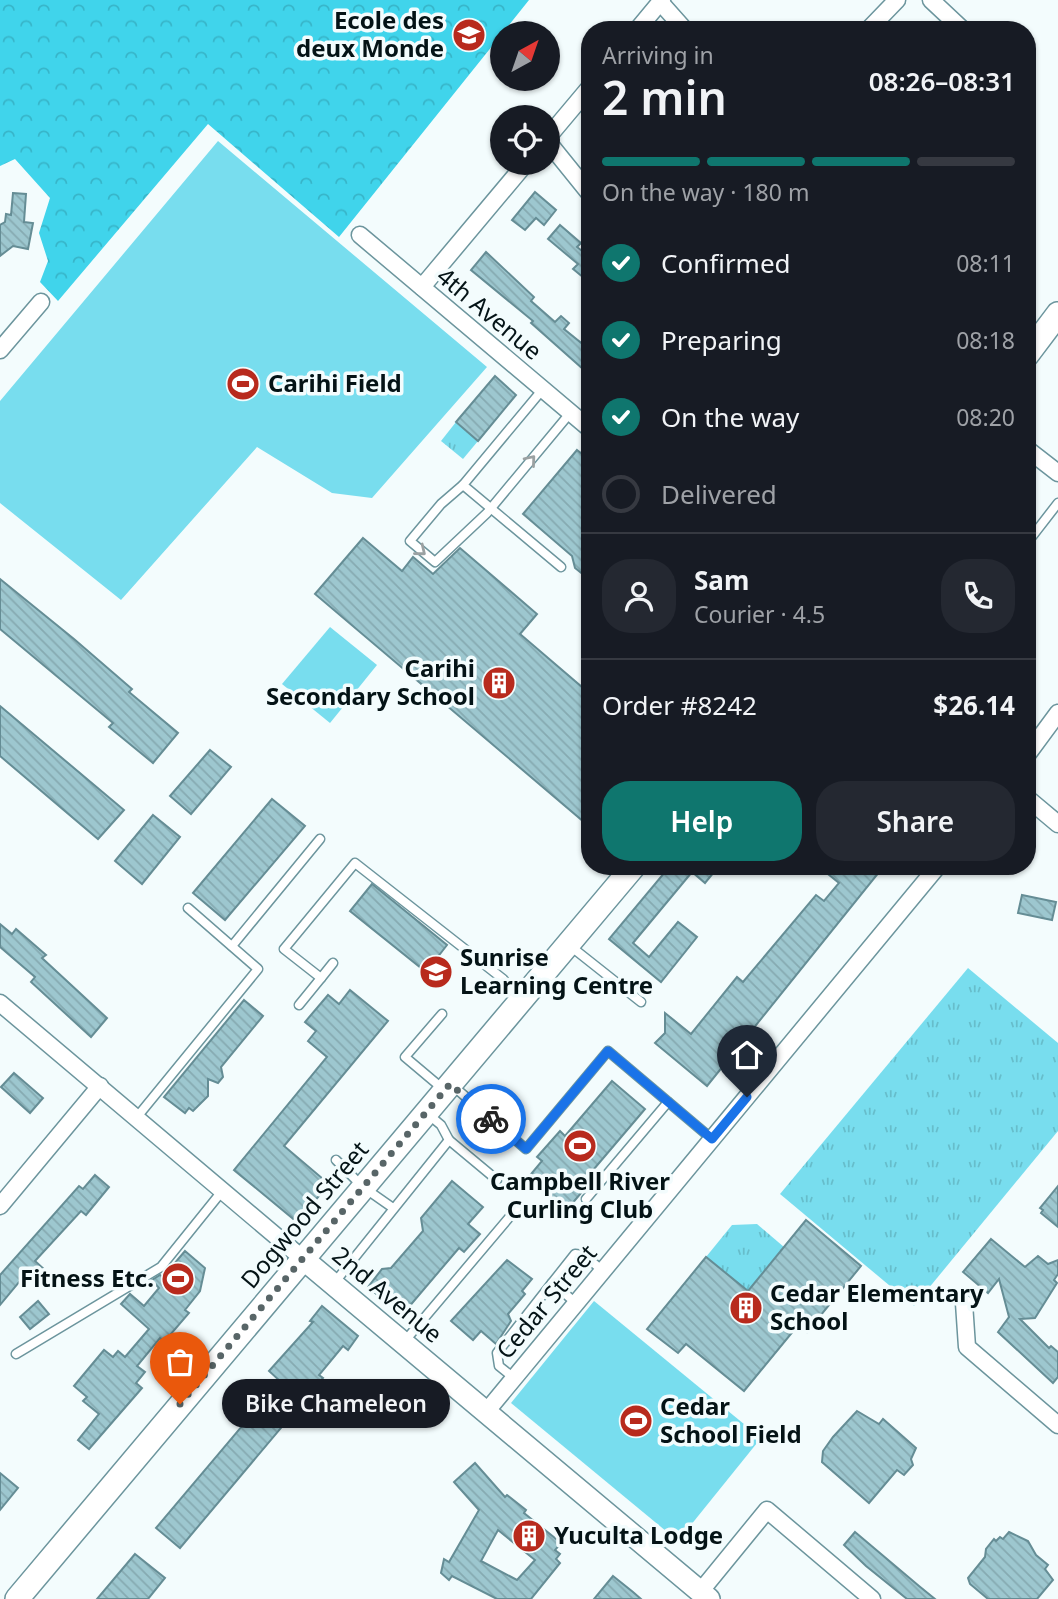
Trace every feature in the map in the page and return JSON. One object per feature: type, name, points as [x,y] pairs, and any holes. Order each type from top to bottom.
[{"type":"main road","points":[[1036,343],[1058,314]]},
{"type":"main road","name":"Dogwood Street","points":[[17,1599],[627,875]]},
{"type":"street","points":[[877,21],[897,0]]},
{"type":"street","points":[[931,0],[953,21]]},
{"type":"street","points":[[644,21],[661,1],[678,21]]},
{"type":"street","points":[[560,124],[581,97]]},
{"type":"street","points":[[560,155],[581,182]]},
{"type":"street","points":[[422,287],[516,175]]},
{"type":"street","name":"4th Avenue","points":[[360,235],[581,421]]},
{"type":"street","points":[[0,350],[41,302]]},
{"type":"street","points":[[1036,456],[1058,473]]},
{"type":"street","points":[[1036,743],[1058,713]]},
{"type":"street","points":[[1036,806],[1058,824]]},
{"type":"street","name":"Cedar Street","points":[[486,1412],[931,875]]},
{"type":"street","name":"2nd Avenue","points":[[0,1003],[404,1342],[701,1597]]},
{"type":"street","points":[[0,1206],[100,1086]]},
{"type":"street","points":[[964,1303],[967,1347],[1058,1425]]},
{"type":"street","points":[[701,1597],[767,1510],[872,1599]]},
{"type":"lane","points":[[543,389],[463,485],[441,504],[410,541],[435,562],[467,535],[571,412]]},
{"type":"lane","points":[[463,485],[561,567]]},
{"type":"lane","points":[[1036,531],[1058,503]]},
{"type":"lane","points":[[232,946],[320,839]]},
{"type":"lane","points":[[321,978],[284,949],[355,863],[503,979],[521,1002]]},
{"type":"lane","points":[[136,1117],[258,969],[188,908]]},
{"type":"lane","points":[[569,945],[641,1002]]},
{"type":"lane","points":[[299,1004],[334,963]]},
{"type":"lane","points":[[442,1014],[405,1057],[526,1149],[608,1051],[712,1139]]},
{"type":"lane","points":[[586,1199],[668,1102]]},
{"type":"lane","points":[[426,1113],[441,1125],[449,1140],[497,1180]]},
{"type":"lane","points":[[333,1284],[386,1222],[393,1208],[449,1140]]},
{"type":"lane","points":[[336,1160],[363,1187],[393,1208]]},
{"type":"lane","points":[[16,1354],[161,1267],[223,1190]]},
{"type":"lane","points":[[404,1342],[517,1207]]},
{"type":"lane","points":[[514,1378],[499,1366],[497,1353],[575,1254],[584,1255],[603,1271]]},
{"type":"lane","points":[[552,1283],[576,1303]]},
{"type":"green space","points":[[0,0],[529,0],[512,21],[490,21],[490,49],[339,237],[208,124],[58,301],[40,282],[48,261],[39,233],[50,198],[15,159],[0,166]]},
{"type":"green space","name":"Carihi Field","points":[[218,141],[487,367],[372,498],[332,493],[257,447],[121,600],[0,503],[0,401]]},
{"type":"green space","points":[[456,422],[478,441],[463,459],[441,441]]},
{"type":"green space","points":[[330,627],[377,665],[330,723],[282,684]]},
{"type":"green space","points":[[968,968],[1058,1043],[1058,1131],[914,1306],[780,1194]]},
{"type":"green space","points":[[757,1224],[784,1247],[748,1291],[706,1257],[732,1225]]},
{"type":"green space","name":"Cedar School Field","points":[[594,1301],[761,1438],[678,1541],[511,1403]]},
{"type":"building","points":[[535,192],[556,210],[544,225],[536,218],[525,230],[512,220]]},
{"type":"building","points":[[13,193],[26,194],[24,222],[33,223],[28,249],[13,246],[0,256],[0,225],[5,222],[6,214],[11,215]]},
{"type":"building","points":[[560,225],[581,243],[577,247],[581,250],[581,276],[573,269],[578,264],[548,239]]},
{"type":"building","points":[[486,252],[534,297],[531,301],[555,322],[561,316],[569,323],[564,329],[581,343],[581,367],[531,323],[533,321],[471,270]]},
{"type":"building","points":[[495,376],[516,395],[478,441],[456,422]]},
{"type":"building","points":[[577,450],[581,453],[581,573],[575,568],[572,556],[523,514]]},
{"type":"building","name":"Carihi Secondary School","points":[[363,538],[402,571],[413,557],[433,574],[460,548],[537,614],[520,634],[581,686],[581,819],[315,594]]},
{"type":"building","points":[[0,579],[132,689],[129,692],[178,733],[153,763],[109,727],[113,723],[0,629]]},
{"type":"building","points":[[0,706],[124,810],[98,839],[0,756]]},
{"type":"building","points":[[210,750],[231,767],[191,814],[170,796]]},
{"type":"building","points":[[272,799],[305,826],[225,920],[193,893]]},
{"type":"building","points":[[153,815],[180,837],[142,884],[115,861]]},
{"type":"building","points":[[662,875],[690,875],[633,943],[649,957],[678,922],[697,937],[661,982],[609,939]]},
{"type":"building","points":[[696,875],[712,875],[705,883]]},
{"type":"building","points":[[829,875],[877,875],[707,1086],[655,1043],[665,1033],[665,1013],[691,1034],[737,977],[743,982],[816,895],[824,901],[839,883]]},
{"type":"building","points":[[372,884],[447,945],[426,972],[350,911]]},
{"type":"building","points":[[1022,895],[1056,902],[1052,920],[1018,913]]},
{"type":"building","points":[[0,924],[12,934],[16,929],[46,955],[42,958],[107,1018],[91,1037],[31,982],[35,977],[0,947]]},
{"type":"building","points":[[350,990],[388,1021],[284,1146],[329,1184],[297,1222],[234,1170],[327,1057],[308,1041],[316,1031],[305,1022],[328,995],[339,1004]]},
{"type":"building","points":[[244,1000],[263,1016],[221,1067],[223,1077],[218,1083],[208,1079],[208,1096],[193,1111],[189,1108],[185,1113],[164,1097]]},
{"type":"building","points":[[14,1073],[43,1098],[30,1113],[1,1087]]},
{"type":"building","name":"Campbell River Curling Club","points":[[612,1081],[645,1109],[588,1176],[592,1180],[565,1212],[527,1179],[542,1161],[537,1157],[560,1131],[565,1136]]},
{"type":"building","points":[[95,1175],[109,1187],[86,1215],[81,1211],[35,1261],[45,1270],[34,1283],[24,1276],[0,1305],[0,1275],[79,1186],[83,1189]]},
{"type":"building","points":[[452,1181],[483,1207],[468,1224],[480,1234],[464,1252],[459,1248],[402,1315],[368,1287],[382,1269],[391,1268],[423,1231],[421,1218]]},
{"type":"building","points":[[1058,1186],[1058,1227],[1041,1213],[1043,1210],[1040,1208]]},
{"type":"building","name":"Cedar Elementary School","points":[[806,1220],[861,1266],[807,1332],[799,1324],[744,1391],[686,1344],[678,1353],[647,1329],[706,1257],[748,1291]]},
{"type":"building","points":[[991,1239],[1025,1267],[1038,1256],[1048,1264],[1058,1260],[1058,1274],[1054,1280],[1057,1283],[1035,1318],[1020,1319],[1049,1348],[1051,1346],[1058,1352],[1058,1377],[1053,1383],[998,1332],[1009,1317],[999,1279],[988,1293],[963,1272]]},
{"type":"building","points":[[185,1251],[205,1268],[200,1291],[185,1310],[189,1313],[164,1342],[160,1338],[137,1366],[145,1372],[136,1383],[142,1388],[89,1449],[78,1440],[99,1414],[83,1401],[87,1397],[74,1386],[104,1350],[113,1357],[118,1351],[125,1357],[149,1329],[121,1304],[130,1294],[144,1306],[159,1288],[152,1280],[160,1275],[163,1277]]},
{"type":"building","points":[[507,1260],[532,1279],[522,1291],[525,1294],[508,1314],[511,1321],[496,1344],[481,1331],[473,1340],[451,1321]]},
{"type":"building","points":[[38,1301],[49,1314],[30,1329],[20,1317]]},
{"type":"building","points":[[322,1306],[358,1336],[348,1350],[343,1346],[319,1375],[323,1378],[180,1548],[156,1528],[280,1381],[269,1371],[313,1322],[310,1321]]},
{"type":"building","points":[[857,1411],[879,1424],[883,1419],[916,1448],[911,1459],[913,1465],[904,1475],[897,1470],[869,1503],[822,1462],[823,1451]]},
{"type":"building","name":"Yuculta Lodge","points":[[475,1463],[505,1497],[507,1495],[526,1510],[524,1513],[561,1543],[555,1550],[560,1554],[556,1559],[560,1563],[531,1599],[497,1599],[452,1576],[449,1580],[441,1573],[444,1559],[449,1562],[479,1510],[454,1482]],"holes":[[[498,1530],[535,1560],[517,1580],[481,1561]]]},
{"type":"building","points":[[0,1473],[18,1488],[0,1510]]},
{"type":"building","points":[[855,1532],[935,1599],[907,1599],[866,1566],[844,1545]]},
{"type":"building","points":[[1009,1532],[1028,1541],[1036,1555],[1048,1565],[1045,1569],[1053,1580],[1037,1599],[988,1599],[970,1584],[968,1578],[985,1557],[986,1549],[994,1539],[1003,1539]]},
{"type":"building","points":[[135,1554],[165,1578],[148,1599],[97,1599]]},
{"type":"building","points":[[613,1576],[633,1592],[641,1599],[594,1599]]},
{"type":"way so far","points":[[180,1404],[450,1084],[491,1119]]},
{"type":"place","name":"Ecole des deux Monde","points":[[469,35]]},
{"type":"place","name":"Carihi Field","points":[[243,384]]},
{"type":"place","name":"Carihi Secondary School","points":[[499,683]]},
{"type":"place","name":"Sunrise Learning Centre","points":[[436,972]]},
{"type":"place","name":"Campbell River Curling Club","points":[[580,1146]]},
{"type":"place","name":"Fitness Etc.","points":[[178,1279]]},
{"type":"place","name":"Cedar Elementary School","points":[[746,1308]]},
{"type":"place","name":"Bike Chameleon","points":[[180,1404]]},
{"type":"place","name":"Cedar School Field","points":[[636,1421]]},
{"type":"place","name":"Yuculta Lodge","points":[[529,1536]]},
{"type":"route","points":[[491,1119],[526,1149],[608,1051],[712,1139],[747,1097]]}]
